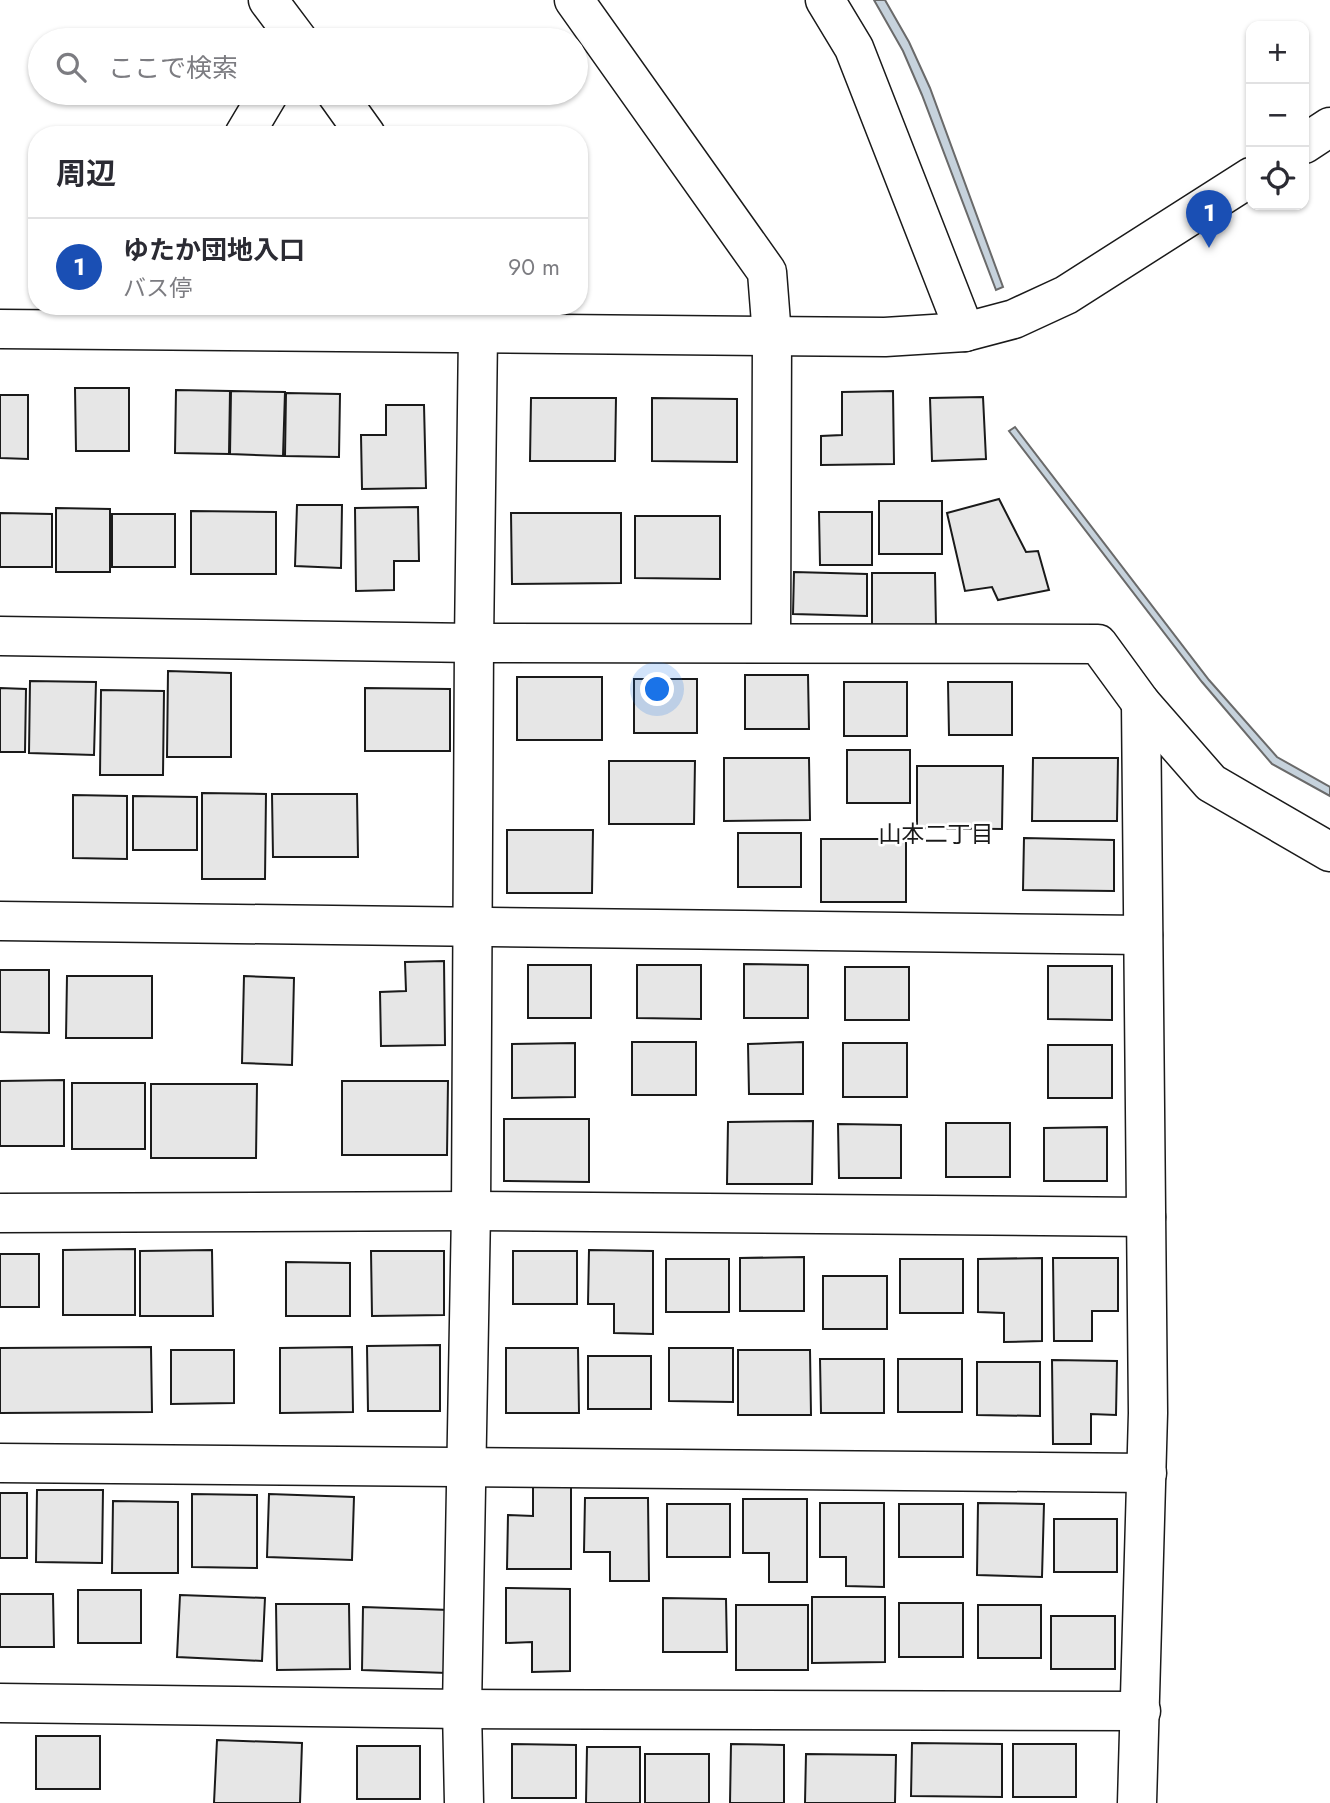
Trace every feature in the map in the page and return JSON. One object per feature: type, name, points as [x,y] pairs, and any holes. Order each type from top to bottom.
[{"type":"street","points":[[268,0],[289,28]]},
{"type":"street","points":[[573,0],[767,272],[772,336],[771,643]]},
{"type":"street","points":[[825,0],[854,48],[965,332]]},
{"type":"street","points":[[249,126],[262,105]]},
{"type":"street","points":[[345,105],[360,126]]},
{"type":"street","points":[[1309,141],[1330,127]]},
{"type":"street","points":[[0,328],[136,318],[475,320],[772,336],[885,337],[965,332],[1014,319],[1066,295],[1246,180]]},
{"type":"street","points":[[464,1803],[462,1709],[471,1211],[475,320]]},
{"type":"street","points":[[0,636],[474,643],[1098,644],[1141,703],[1210,783],[1330,852]]},
{"type":"street","points":[[1137,1803],[1149,1413],[1141,703]]},
{"type":"street","points":[[0,922],[1143,934]]},
{"type":"street","points":[[0,1213],[471,1211],[1146,1217]]},
{"type":"street","points":[[0,1463],[1147,1473]]},
{"type":"street","points":[[0,1703],[462,1709],[1141,1712]]},
{"type":"shaded area","points":[[874,0],[885,0],[909,42],[930,88],[1003,287],[996,290],[922,95],[903,51]]},
{"type":"shaded area","points":[[1015,427],[1209,680],[1277,757],[1330,787],[1330,796],[1272,764],[1202,682],[1009,431]]},
{"type":"building","points":[[75,388],[129,388],[129,451],[76,451]]},
{"type":"building","points":[[176,390],[230,391],[229,454],[175,453]]},
{"type":"building","points":[[231,391],[285,392],[283,456],[230,454]]},
{"type":"building","points":[[893,391],[894,464],[821,465],[821,436],[842,435],[842,392]]},
{"type":"building","points":[[286,393],[340,394],[339,457],[285,456]]},
{"type":"building","points":[[0,395],[28,395],[28,459],[0,458]]},
{"type":"building","points":[[983,397],[986,459],[932,461],[930,398]]},
{"type":"building","points":[[531,398],[616,398],[615,461],[530,461]]},
{"type":"building","points":[[652,398],[737,399],[737,462],[652,461]]},
{"type":"building","points":[[386,405],[424,405],[426,488],[362,489],[361,435],[386,435]]},
{"type":"building","points":[[999,499],[1026,552],[1038,551],[1049,590],[998,600],[992,587],[965,591],[947,513]]},
{"type":"building","points":[[879,501],[942,501],[942,554],[879,554]]},
{"type":"building","points":[[297,505],[342,505],[341,568],[295,566]]},
{"type":"building","points":[[418,507],[419,561],[394,561],[394,590],[356,591],[355,508]]},
{"type":"building","points":[[56,508],[110,509],[110,572],[56,572]]},
{"type":"building","points":[[191,511],[276,512],[276,574],[191,574]]},
{"type":"building","points":[[819,512],[872,512],[872,565],[820,565]]},
{"type":"building","points":[[0,513],[52,514],[52,567],[0,567]]},
{"type":"building","points":[[511,513],[621,513],[621,583],[512,584]]},
{"type":"building","points":[[112,514],[175,514],[175,567],[112,567]]},
{"type":"building","points":[[635,516],[720,516],[720,579],[635,578]]},
{"type":"building","points":[[794,572],[867,574],[867,616],[793,614]]},
{"type":"building","points":[[872,573],[935,573],[936,626],[872,626]]},
{"type":"building","points":[[168,671],[231,673],[231,757],[167,757]]},
{"type":"building","points":[[745,675],[808,675],[809,729],[745,729]]},
{"type":"building","points":[[517,677],[602,677],[602,740],[517,740]]},
{"type":"building","points":[[634,679],[697,679],[697,733],[634,733]]},
{"type":"building","points":[[30,681],[96,682],[94,755],[29,753]]},
{"type":"building","points":[[844,682],[907,682],[907,736],[844,736]]},
{"type":"building","points":[[948,682],[1012,682],[1012,735],[949,735]]},
{"type":"building","points":[[0,688],[26,689],[25,752],[0,752]]},
{"type":"building","points":[[365,688],[450,689],[450,751],[365,751]]},
{"type":"building","points":[[101,690],[164,691],[163,775],[100,775]]},
{"type":"building","points":[[847,750],[910,750],[910,803],[847,803]]},
{"type":"building","points":[[724,758],[809,758],[810,820],[724,821]]},
{"type":"building","points":[[1033,758],[1118,758],[1117,821],[1032,821]]},
{"type":"building","points":[[609,761],[695,761],[694,824],[609,824]]},
{"type":"building","points":[[917,766],[1003,766],[1002,829],[917,828]]},
{"type":"building","points":[[202,793],[266,794],[265,879],[202,879]]},
{"type":"building","points":[[272,794],[357,794],[358,857],[273,857]]},
{"type":"building","points":[[73,795],[127,796],[127,859],[73,858]]},
{"type":"building","points":[[133,796],[197,797],[197,850],[133,850]]},
{"type":"building","points":[[507,830],[593,830],[592,893],[507,893]]},
{"type":"building","points":[[738,833],[801,833],[801,887],[738,887]]},
{"type":"building","points":[[1024,838],[1114,840],[1114,891],[1023,890]]},
{"type":"building","points":[[821,839],[906,839],[906,902],[821,902]]},
{"type":"building","points":[[444,961],[445,1045],[381,1046],[380,992],[406,991],[405,962]]},
{"type":"building","points":[[744,964],[808,965],[808,1018],[744,1018]]},
{"type":"building","points":[[528,965],[591,965],[591,1018],[528,1018]]},
{"type":"building","points":[[637,965],[701,965],[701,1019],[637,1018]]},
{"type":"building","points":[[1048,966],[1112,966],[1112,1020],[1048,1019]]},
{"type":"building","points":[[845,967],[909,967],[909,1020],[845,1020]]},
{"type":"building","points":[[0,970],[49,970],[49,1033],[0,1032]]},
{"type":"building","points":[[67,976],[152,976],[152,1038],[66,1038]]},
{"type":"building","points":[[244,976],[294,978],[292,1065],[242,1063]]},
{"type":"building","points":[[632,1042],[696,1042],[696,1095],[632,1095]]},
{"type":"building","points":[[803,1042],[803,1094],[749,1094],[748,1044]]},
{"type":"building","points":[[575,1043],[575,1097],[512,1098],[512,1044]]},
{"type":"building","points":[[843,1043],[907,1043],[907,1097],[843,1097]]},
{"type":"building","points":[[1048,1045],[1112,1045],[1112,1098],[1048,1098]]},
{"type":"building","points":[[64,1080],[64,1146],[0,1146],[0,1081]]},
{"type":"building","points":[[342,1081],[448,1081],[447,1155],[342,1155]]},
{"type":"building","points":[[72,1083],[145,1083],[145,1149],[72,1149]]},
{"type":"building","points":[[151,1084],[257,1084],[256,1158],[151,1158]]},
{"type":"building","points":[[504,1119],[589,1119],[589,1182],[504,1181]]},
{"type":"building","points":[[813,1121],[812,1184],[727,1184],[728,1122]]},
{"type":"building","points":[[946,1123],[1010,1123],[1010,1177],[946,1177]]},
{"type":"building","points":[[838,1124],[901,1125],[901,1178],[839,1178]]},
{"type":"building","points":[[1107,1127],[1107,1181],[1044,1181],[1044,1128]]},
{"type":"building","points":[[135,1249],[135,1315],[63,1315],[63,1250]]},
{"type":"building","points":[[212,1250],[213,1316],[140,1316],[140,1251]]},
{"type":"building","points":[[589,1250],[653,1251],[653,1334],[614,1333],[614,1304],[588,1304]]},
{"type":"building","points":[[371,1251],[444,1251],[444,1315],[372,1316]]},
{"type":"building","points":[[513,1251],[577,1251],[577,1304],[513,1304]]},
{"type":"building","points":[[0,1254],[39,1254],[39,1307],[0,1307]]},
{"type":"building","points":[[804,1257],[804,1311],[740,1311],[740,1258]]},
{"type":"building","points":[[1042,1258],[1042,1341],[1004,1342],[1004,1313],[978,1312],[978,1259]]},
{"type":"building","points":[[1053,1258],[1118,1258],[1118,1311],[1092,1311],[1092,1341],[1054,1341]]},
{"type":"building","points":[[666,1259],[729,1259],[729,1312],[666,1312]]},
{"type":"building","points":[[900,1259],[963,1259],[963,1313],[900,1313]]},
{"type":"building","points":[[286,1262],[350,1263],[350,1316],[286,1316]]},
{"type":"building","points":[[823,1276],[887,1276],[887,1329],[823,1329]]},
{"type":"building","points":[[440,1345],[440,1411],[368,1411],[367,1346]]},
{"type":"building","points":[[151,1347],[152,1412],[0,1413],[0,1348]]},
{"type":"building","points":[[352,1347],[353,1412],[280,1413],[280,1348]]},
{"type":"building","points":[[506,1348],[578,1348],[579,1413],[506,1413]]},
{"type":"building","points":[[669,1348],[733,1348],[733,1402],[669,1401]]},
{"type":"building","points":[[171,1350],[234,1350],[234,1403],[171,1404]]},
{"type":"building","points":[[738,1350],[810,1350],[811,1415],[738,1415]]},
{"type":"building","points":[[588,1356],[651,1356],[651,1409],[588,1409]]},
{"type":"building","points":[[820,1359],[884,1359],[884,1413],[821,1413]]},
{"type":"building","points":[[898,1359],[962,1359],[962,1412],[898,1412]]},
{"type":"building","points":[[1052,1360],[1117,1361],[1116,1415],[1091,1414],[1091,1444],[1053,1444]]},
{"type":"building","points":[[977,1362],[1040,1362],[1040,1416],[977,1415]]},
{"type":"building","points":[[533,1486],[571,1486],[571,1569],[507,1569],[508,1515],[533,1516]]},
{"type":"building","points":[[37,1490],[103,1490],[102,1563],[36,1562]]},
{"type":"building","points":[[0,1493],[27,1493],[27,1558],[0,1558]]},
{"type":"building","points":[[192,1494],[257,1495],[257,1568],[192,1567]]},
{"type":"building","points":[[269,1494],[354,1497],[352,1560],[267,1557]]},
{"type":"building","points":[[585,1498],[648,1498],[649,1581],[610,1581],[610,1552],[584,1552]]},
{"type":"building","points":[[743,1499],[807,1499],[807,1582],[769,1582],[769,1553],[743,1553]]},
{"type":"building","points":[[113,1501],[178,1502],[178,1573],[112,1573]]},
{"type":"building","points":[[820,1503],[884,1503],[884,1587],[846,1586],[846,1557],[820,1557]]},
{"type":"building","points":[[978,1503],[1044,1504],[1042,1577],[977,1575]]},
{"type":"building","points":[[667,1504],[730,1504],[730,1557],[667,1557]]},
{"type":"building","points":[[899,1504],[963,1504],[963,1557],[899,1557]]},
{"type":"building","points":[[1054,1519],[1117,1519],[1117,1572],[1054,1572]]},
{"type":"building","points":[[506,1588],[570,1589],[570,1671],[532,1672],[532,1642],[506,1643]]},
{"type":"building","points":[[78,1590],[141,1590],[141,1643],[78,1643]]},
{"type":"building","points":[[0,1594],[53,1594],[54,1647],[0,1647]]},
{"type":"building","points":[[180,1595],[265,1598],[262,1661],[177,1657]]},
{"type":"building","points":[[812,1597],[885,1597],[885,1662],[812,1663]]},
{"type":"building","points":[[663,1598],[726,1599],[727,1652],[663,1652]]},
{"type":"building","points":[[899,1603],[963,1603],[963,1657],[899,1657]]},
{"type":"building","points":[[276,1604],[349,1604],[350,1669],[277,1670]]},
{"type":"building","points":[[736,1605],[808,1605],[808,1670],[736,1670]]},
{"type":"building","points":[[978,1605],[1041,1605],[1041,1658],[978,1658]]},
{"type":"building","points":[[363,1607],[449,1610],[447,1673],[362,1670]]},
{"type":"building","points":[[1051,1616],[1115,1616],[1115,1669],[1051,1669]]},
{"type":"building","points":[[36,1736],[100,1736],[100,1789],[36,1789]]},
{"type":"building","points":[[217,1740],[302,1743],[300,1803],[214,1803]]},
{"type":"building","points":[[912,1743],[1002,1744],[1002,1797],[911,1796]]},
{"type":"building","points":[[512,1744],[576,1745],[576,1798],[512,1798]]},
{"type":"building","points":[[731,1744],[784,1745],[784,1803],[730,1803]]},
{"type":"building","points":[[1013,1744],[1076,1744],[1076,1797],[1013,1797]]},
{"type":"building","points":[[357,1746],[420,1746],[420,1799],[357,1799]]},
{"type":"building","points":[[587,1747],[640,1747],[640,1803],[586,1803]]},
{"type":"building","points":[[645,1754],[709,1754],[709,1803],[645,1803]]},
{"type":"building","points":[[806,1754],[896,1755],[895,1803],[805,1803]]},
{"type":"place","name":"ゆたか団地入口","points":[[1209,248]]},
{"type":"district","name":"山本二丁目","points":[[936,834]]}]
